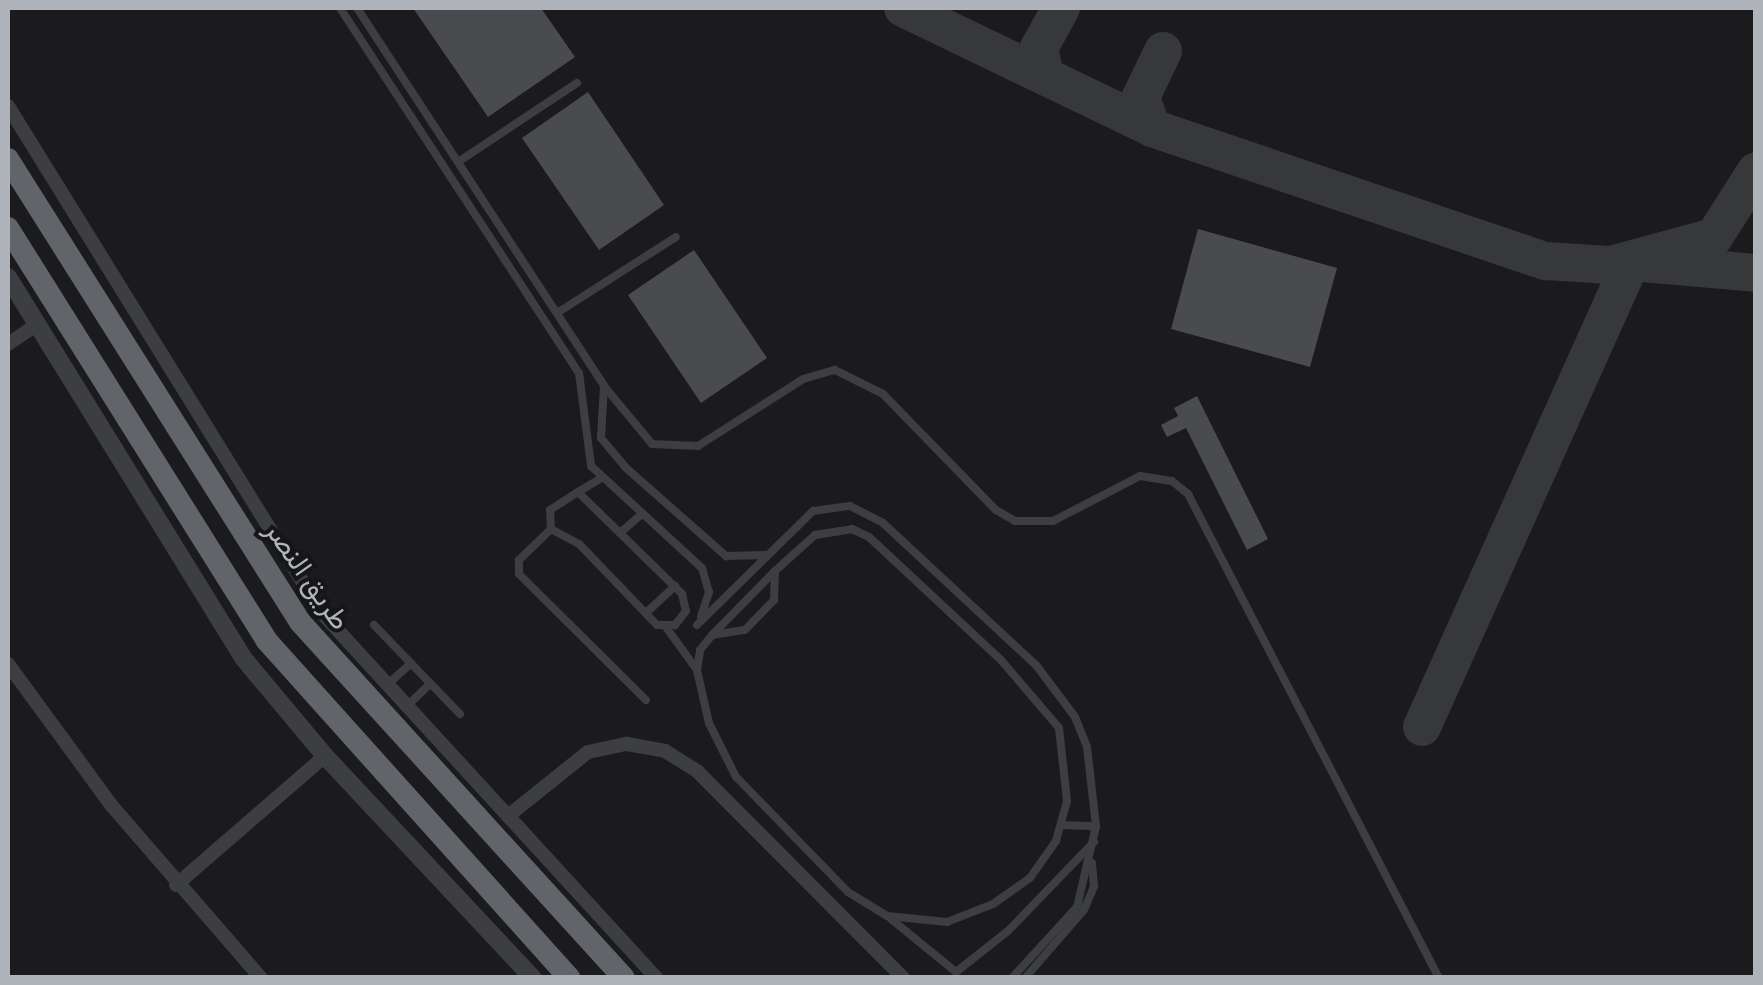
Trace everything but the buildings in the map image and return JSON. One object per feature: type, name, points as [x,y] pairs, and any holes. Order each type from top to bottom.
[{"type":"highway","name":"طريق النصر","points":[[8,159],[273,584],[368,679],[587,919],[624,978]]},
{"type":"highway","points":[[8,228],[242,606],[438,854],[569,978]]},
{"type":"street","points":[[8,106],[294,572],[368,679],[406,708],[508,816],[587,919],[656,978]]},
{"type":"street","points":[[8,278],[217,622],[325,756],[438,854],[534,978]]},
{"type":"street","points":[[8,344],[36,325]]},
{"type":"street","points":[[8,664],[176,885],[261,978]]},
{"type":"street","points":[[508,816],[588,752],[626,744],[665,751],[698,772],[902,978]]},
{"type":"street","points":[[176,885],[325,756]]},
{"type":"lane","points":[[340,8],[580,374],[586,386],[586,454],[603,477],[702,568],[710,592],[697,624]]},
{"type":"lane","points":[[357,8],[604,386],[652,444],[686,450],[822,370],[854,376],[883,394],[996,510],[1015,521],[1053,521],[1140,476],[1172,481],[1200,510],[1438,978]]},
{"type":"lane","points":[[458,162],[577,83]]},
{"type":"lane","points":[[557,313],[676,237]]},
{"type":"lane","points":[[604,386],[601,438],[625,467],[726,556],[767,556]]},
{"type":"lane","points":[[603,477],[550,510],[551,529],[519,560],[520,574],[646,700]]},
{"type":"lane","points":[[578,492],[675,586],[686,611],[710,637]]},
{"type":"lane","points":[[697,624],[814,511],[850,506],[883,523],[1036,664],[1076,717],[1087,747],[1096,826],[1094,886],[1084,910],[1024,978]]},
{"type":"lane","points":[[620,533],[643,514]]},
{"type":"lane","points":[[551,529],[579,544],[646,614],[666,627],[697,670],[709,724],[736,777],[848,892],[887,916],[956,972],[1008,931],[1094,842]]},
{"type":"lane","points":[[697,670],[710,637],[775,571],[815,535],[852,529],[870,537],[1038,698],[1059,728],[1067,781],[1062,825],[1044,862],[994,904],[948,922],[911,923],[887,916]]},
{"type":"lane","points":[[785,538],[797,552]]},
{"type":"lane","points":[[710,637],[744,630],[774,600],[775,571]]},
{"type":"lane","points":[[646,614],[675,586]]},
{"type":"lane","points":[[940,604],[955,588]]},
{"type":"lane","points":[[666,627],[686,611]]},
{"type":"lane","points":[[374,625],[460,714]]},
{"type":"lane","points":[[368,679],[411,663]]},
{"type":"lane","points":[[406,708],[430,684]]},
{"type":"lane","points":[[1059,728],[1076,717]]},
{"type":"lane","points":[[1062,825],[1096,826]]},
{"type":"lane","points":[[1012,978],[1070,916],[1092,859]]},
{"type":"taxiway","points":[[903,8],[1152,128],[1546,261],[1610,265],[1714,237],[1756,171]]},
{"type":"taxiway","points":[[1045,76],[1039,48],[1061,8]]},
{"type":"taxiway","points":[[1152,128],[1141,97],[1163,51]]},
{"type":"taxiway","points":[[1422,727],[1631,262],[1756,273]]}]
